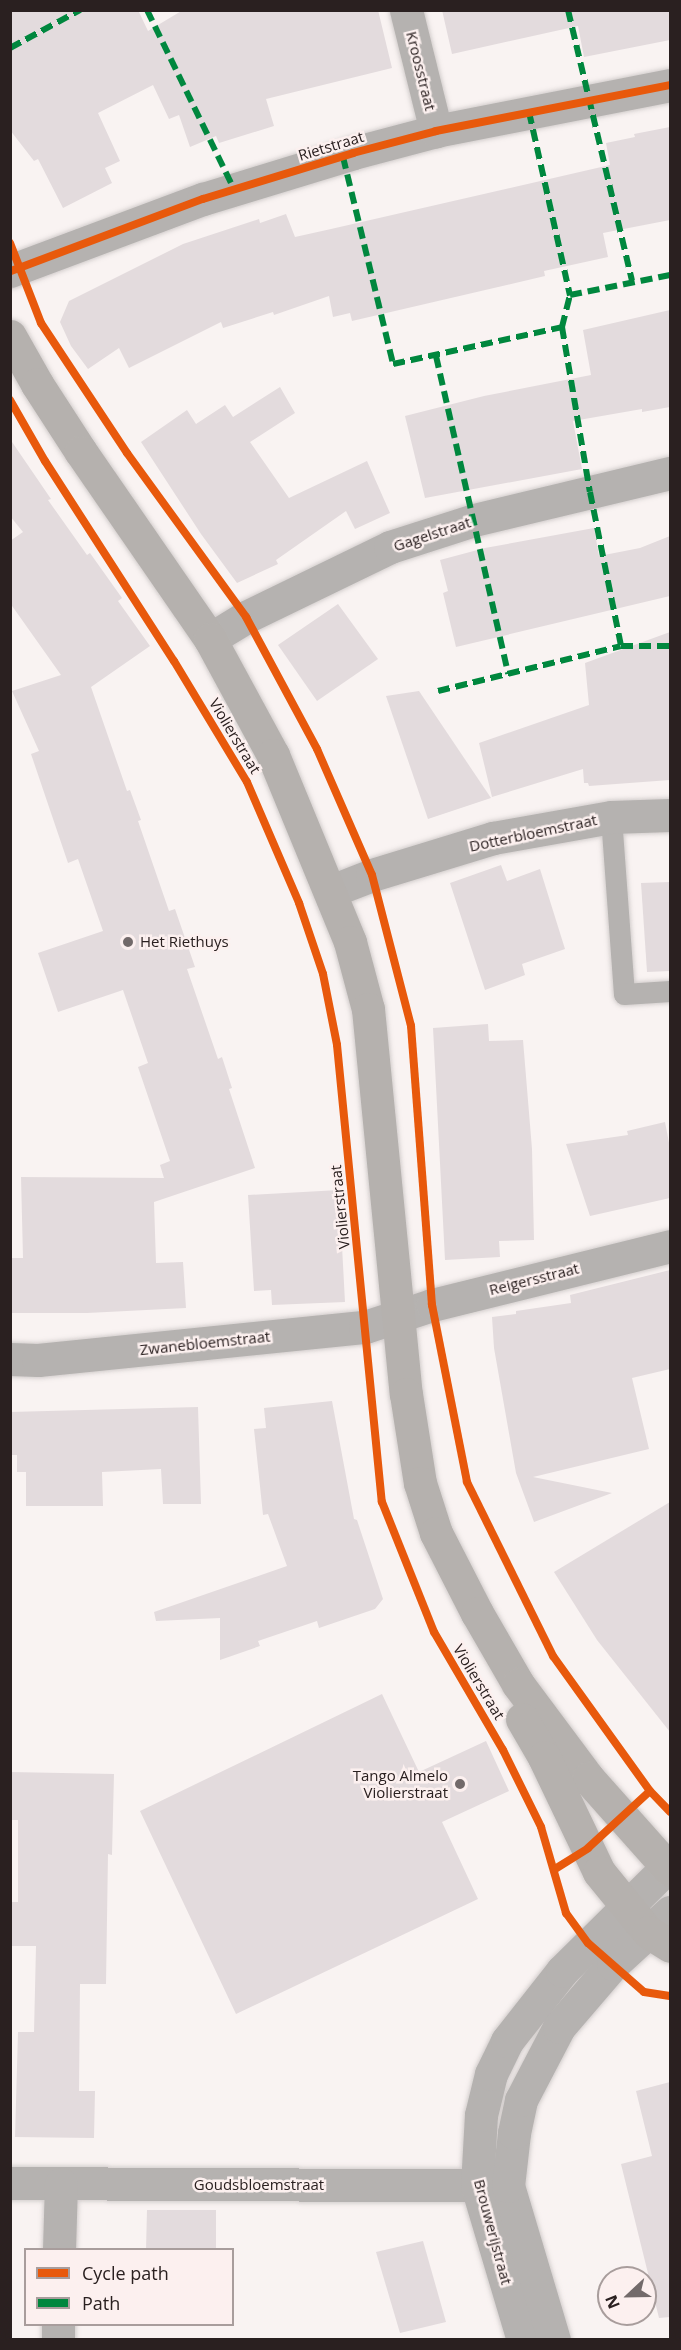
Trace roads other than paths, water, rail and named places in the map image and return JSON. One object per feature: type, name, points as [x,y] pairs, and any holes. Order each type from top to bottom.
[{"type":"main road","name":"Violierstraat","points":[[10,336],[37,384],[81,452],[210,639],[273,755],[331,891],[350,942],[368,1009],[406,1394],[420,1483],[436,1533],[518,1684],[615,1810],[669,1869]]},
{"type":"main road","name":"Violierstraat","points":[[477,1612],[517,1711],[544,1757],[599,1872],[625,1906],[663,1930]]},
{"type":"street","name":"Kroosstraat","points":[[406,10],[435,130]]},
{"type":"street","name":"Rietstraat","points":[[10,272],[214,196],[435,130],[670,85]]},
{"type":"street","name":"Gagelstraat","points":[[210,639],[246,617],[390,547],[474,520],[670,473]]},
{"type":"street","name":"Dotterbloemstraat","points":[[331,891],[372,875],[493,838],[611,817],[670,815]]},
{"type":"street","name":"Reigersstraat","points":[[398,1316],[432,1305],[670,1246]]},
{"type":"street","name":"Zwanebloemstraat","points":[[10,1359],[38,1359],[365,1328],[398,1316]]},
{"type":"street","name":"Brouwerijstraat","points":[[523,2340],[481,2115],[491,2074],[507,2041],[562,1971],[625,1906],[669,1869]]},
{"type":"street","name":"Brouwerijstraat","points":[[554,2340],[493,2186],[514,2133],[521,2100],[559,2027],[613,1964],[663,1930]]},
{"type":"street","name":"Goudsbloemstraat","points":[[10,2183],[493,2186]]},
{"type":"street","points":[[59,2248],[61,2184]]},
{"type":"lane","points":[[611,817],[624,994],[670,991]]},
{"type":"place","name":"Het Riethuys","points":[[128,942]]},
{"type":"place","name":"Tango Almelo Violierstraat","points":[[460,1784]]}]
